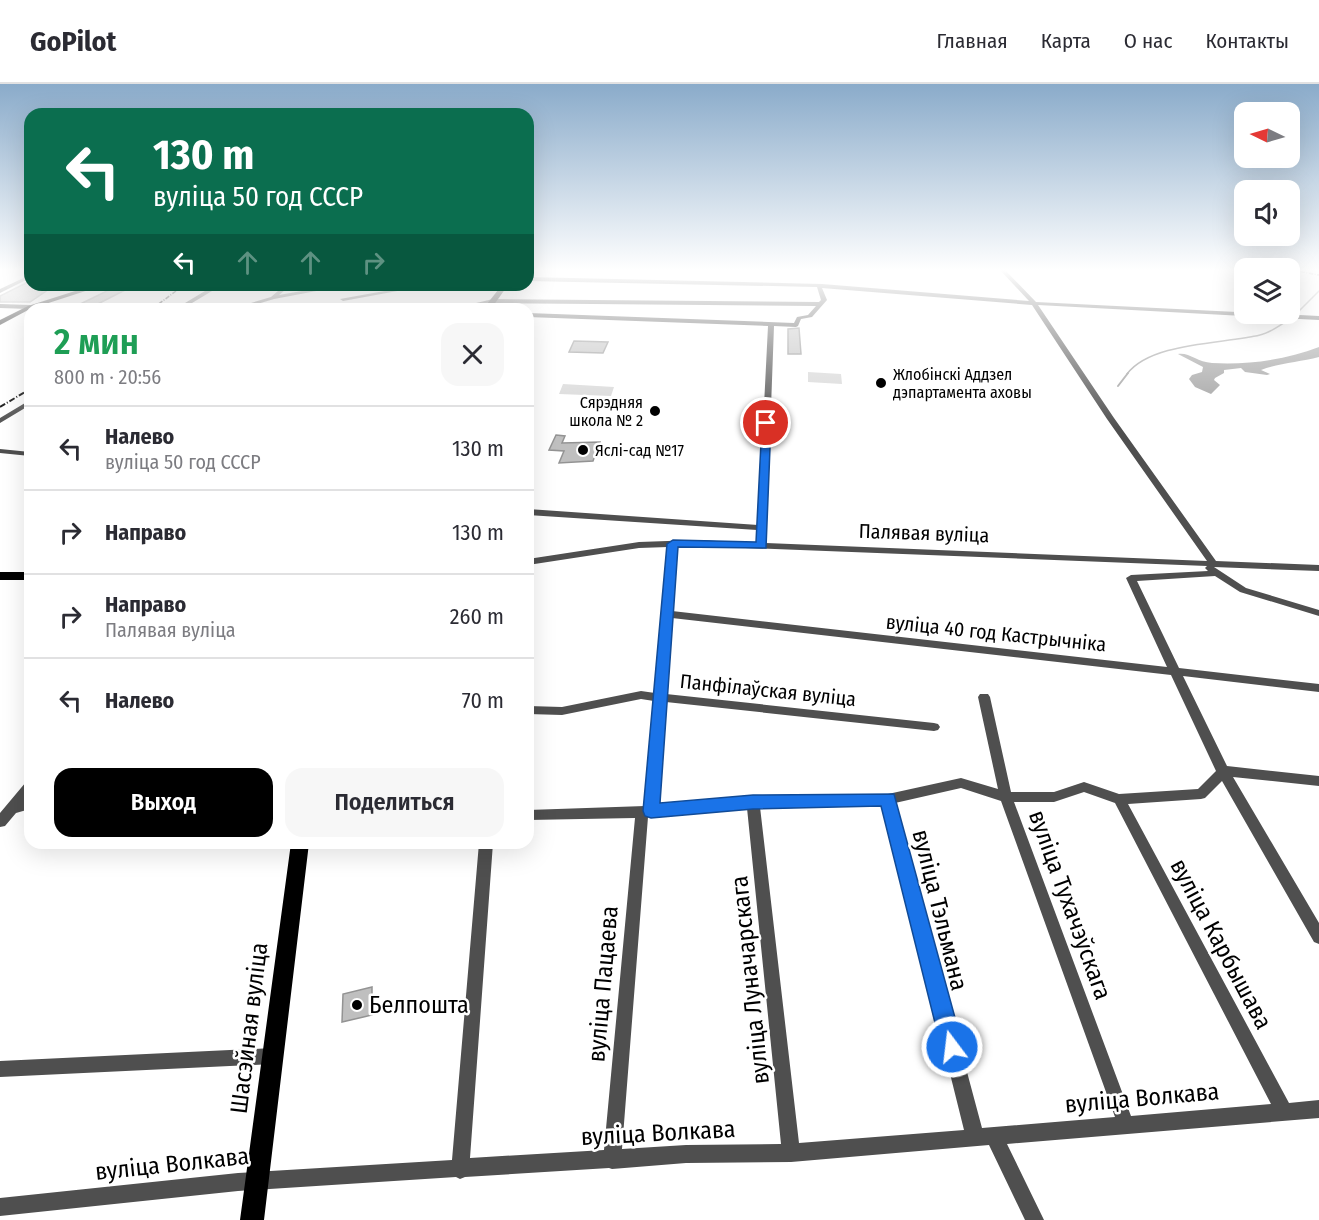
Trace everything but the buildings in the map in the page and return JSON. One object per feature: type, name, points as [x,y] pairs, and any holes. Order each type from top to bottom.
[{"type":"main road","points":[[0,576],[24,576]]},
{"type":"main road","name":"Шасэйная вуліца","points":[[252,1220],[299,849]]},
{"type":"street","points":[[744,323],[796,325],[797,323]]},
{"type":"street","points":[[1047,323],[1211,567],[1244,590],[1319,613]]},
{"type":"street","points":[[761,546],[771,324]]},
{"type":"street","points":[[0,421],[24,406]]},
{"type":"street","points":[[0,451],[24,453]]},
{"type":"street","points":[[534,512],[762,528]]},
{"type":"street","name":"Палявая вуліца","points":[[534,561],[608,549],[673,544],[1211,567],[1319,568]]},
{"type":"street","name":"вуліца Пацаева","points":[[612,1161],[668,614],[673,544]]},
{"type":"street","points":[[1211,567],[1131,578],[1224,771],[1319,936]]},
{"type":"street","name":"вуліца 40 год Кастрычніка","points":[[668,614],[1319,688]]},
{"type":"street","name":"Панфілаўская вуліца","points":[[534,710],[562,711],[641,695],[934,727]]},
{"type":"street","name":"вуліца Тухачэўскага","points":[[984,697],[1006,797],[1126,1125]]},
{"type":"street","points":[[1224,771],[1319,781]]},
{"type":"street","points":[[534,815],[647,812],[753,802],[888,799],[961,783],[1006,797],[1054,797],[1084,788],[1119,799],[1201,794],[1224,771]]},
{"type":"street","points":[[0,822],[24,793]]},
{"type":"street","name":"вуліца Тэльмана","points":[[888,799],[984,1137],[1035,1220]]},
{"type":"street","name":"вуліца Карбышава","points":[[1119,799],[1284,1111]]},
{"type":"street","name":"вуліца Луначарскага","points":[[753,802],[791,1153]]},
{"type":"street","points":[[12,808],[24,805]]},
{"type":"street","points":[[460,1170],[486,849]]},
{"type":"street","points":[[0,1069],[273,1056]]},
{"type":"street","name":"вуліца Волкава","points":[[0,1207],[257,1181],[612,1161],[686,1154],[791,1153],[1319,1109]]},
{"type":"shaded area","points":[[1319,347],[1319,357],[1261,370],[1270,374],[1267,375],[1245,372],[1241,368],[1224,370],[1224,373],[1215,378],[1214,380],[1220,385],[1211,394],[1195,387],[1189,379],[1192,375],[1202,372],[1203,367],[1178,354],[1186,354],[1207,362],[1239,363],[1266,361]]},
{"type":"shaded area","points":[[808,372],[841,374],[842,384],[808,382]]},
{"type":"shaded area","points":[[563,384],[614,387],[611,396],[559,394]]},
{"type":"waterway","points":[[1128,373],[1138,364],[1170,350],[1264,334],[1282,324]]},
{"type":"waterway","points":[[1118,386],[1128,373]]},
{"type":"railway","points":[[0,407],[24,393]]},
{"type":"place","name":"Жлобінскі Аддзел дэпартамента аховы","points":[[881,383]]},
{"type":"place","name":"Сярэдняя школа № 2","points":[[655,411]]},
{"type":"place","name":"Яслі-сад №17","points":[[583,450]]},
{"type":"place","name":"Белпошта","points":[[357,1005]]},
{"type":"route","points":[[766,423],[761,546],[673,544],[651,811],[753,802],[888,799],[952,1047]]}]
